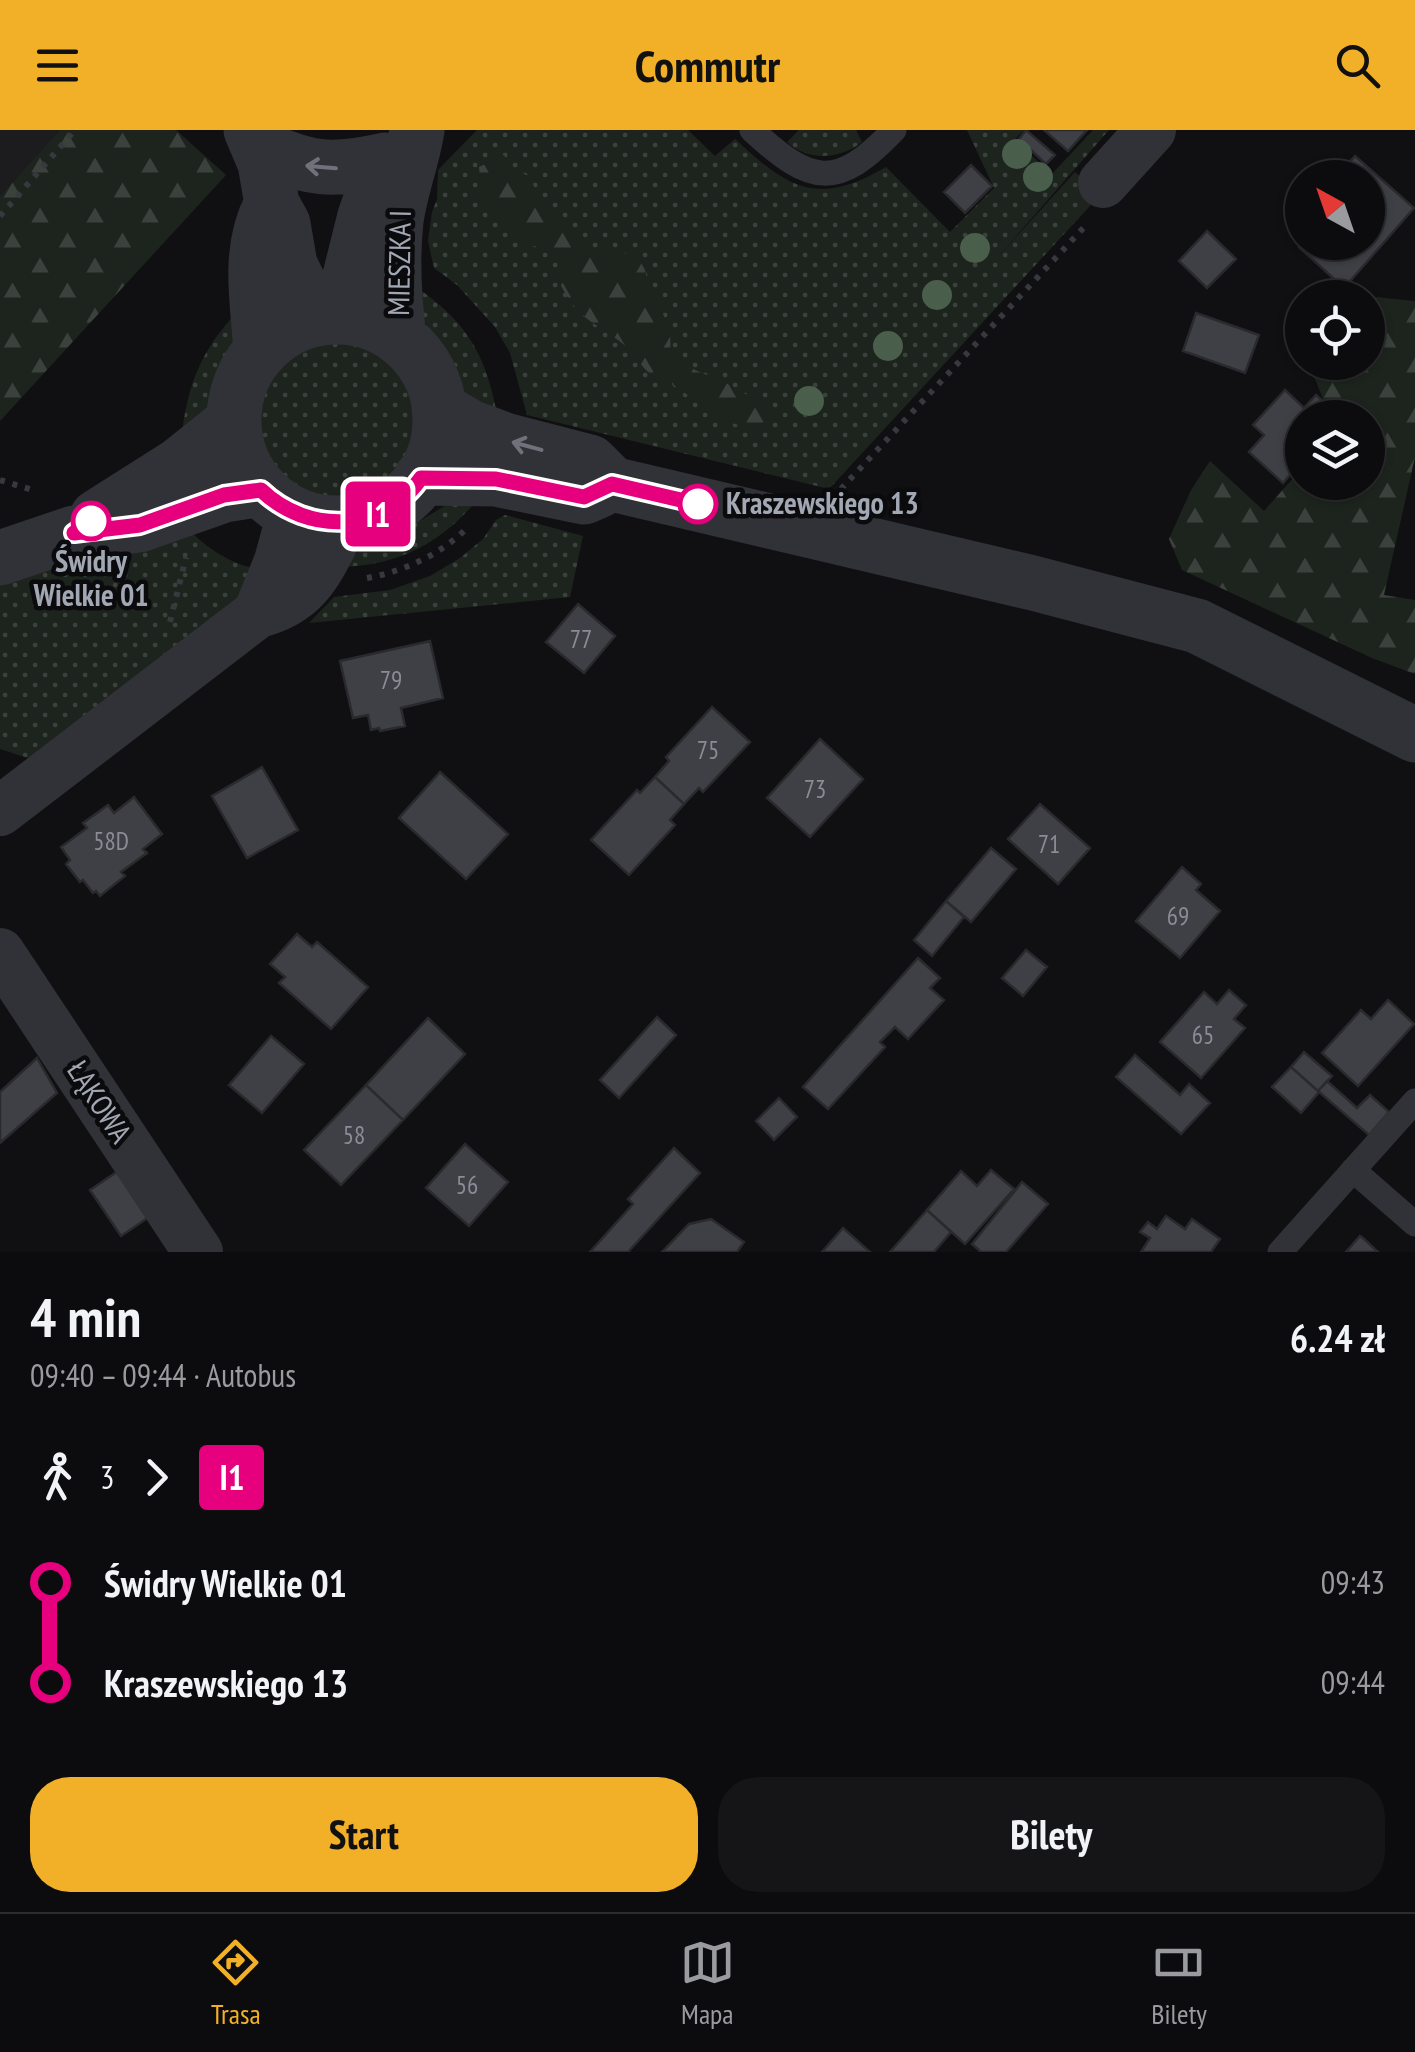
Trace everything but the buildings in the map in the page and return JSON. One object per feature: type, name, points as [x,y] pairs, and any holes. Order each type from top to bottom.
[{"type":"street","points":[[1103,183],[1151,130]]},
{"type":"street","points":[[256,139],[308,167],[325,170],[403,140]]},
{"type":"street","points":[[256,139],[295,276],[328,317]]},
{"type":"street","name":"MIESZKA I","points":[[328,317],[365,216],[403,140]]},
{"type":"street","name":"MIESZKA I","points":[[399,338],[394,284],[396,221],[413,159],[403,140]]},
{"type":"street","points":[[260,351],[256,253],[261,225],[272,204]]},
{"type":"street","points":[[0,558],[74,533],[140,525],[224,495],[299,509],[369,518],[394,506],[421,478],[438,441],[436,389],[425,365],[399,338],[363,319],[328,317],[294,325],[260,351],[240,382],[234,437],[243,464],[299,509]]},
{"type":"street","points":[[439,409],[470,427],[505,440],[590,462],[612,484],[1033,582],[1197,626],[1415,735]]},
{"type":"street","points":[[74,533],[179,464],[234,421]]},
{"type":"street","points":[[421,478],[496,479],[584,497],[612,484]]},
{"type":"street","points":[[0,811],[258,612],[299,509]]},
{"type":"street","name":"ŁĄKOWA","points":[[0,953],[198,1252]]},
{"type":"lane","points":[[752,130],[801,169],[828,174],[851,168],[870,156],[894,130]]},
{"type":"lane","points":[[1280,1252],[1415,1101]]},
{"type":"lane","points":[[1353,1170],[1415,1224]]},
{"type":"path","points":[[0,216],[74,130]]},
{"type":"path","points":[[830,500],[1110,199],[1103,183]]},
{"type":"path","points":[[0,480],[36,491]]},
{"type":"path","points":[[169,624],[186,553]]},
{"type":"shaded area","points":[[0,130],[60,130],[0,196]]},
{"type":"green space","points":[[60,130],[176,130],[226,175],[0,421],[0,196]]},
{"type":"green space","points":[[477,130],[688,130],[715,156],[735,139],[788,180],[821,189],[862,180],[886,167],[950,232],[994,188],[967,130],[1024,130],[1014,140],[1052,174],[1093,130],[1109,130],[996,259],[1075,172],[1101,194],[829,489],[527,415],[510,353],[495,327],[457,285],[434,268],[428,241],[437,199],[438,170]]},
{"type":"green space","points":[[799,130],[856,130],[862,142],[835,155],[814,155],[787,142]]},
{"type":"green space","points":[[504,155],[510,168],[531,177],[543,202],[593,248],[607,253],[633,253],[644,267],[668,325],[670,351],[695,370],[761,397],[772,413],[764,427],[739,425],[716,415],[650,373],[627,347],[579,312],[557,277],[560,263],[544,249],[524,243],[483,209],[479,167]]},
{"type":"green space","points":[[412,284],[445,310],[469,337],[485,369],[496,409],[466,395],[420,315]]},
{"type":"green space","points":[[1385,298],[1415,301],[1415,457],[1384,595],[1415,600],[1415,674],[1182,570],[1169,539],[1191,490],[1210,461],[1264,511],[1285,487],[1285,500],[1385,500],[1385,400],[1323,400],[1316,381],[1385,380]]},
{"type":"green space","points":[[244,304],[242,345],[220,382],[214,407],[182,432],[201,362]]},
{"type":"green space","points":[[339,339],[371,345],[398,363],[416,390],[422,422],[416,454],[398,481],[371,499],[339,505],[307,499],[280,481],[262,454],[256,422],[262,390],[280,363],[307,345]]},
{"type":"green space","points":[[448,504],[473,505],[445,532],[414,551],[380,562],[341,567],[362,548],[388,540]]},
{"type":"green space","points":[[505,515],[583,536],[570,597],[309,623],[334,597],[390,590],[430,576],[460,558]]},
{"type":"green space","points":[[182,524],[217,553],[259,570],[227,613],[34,760],[0,749],[0,585]]},
{"type":"bus line","name":"I1","points":[[91,521],[74,533],[140,525],[224,495],[261,490],[292,514],[343,523],[369,518],[394,506],[421,478],[496,479],[584,497],[612,484],[698,504]]},
{"type":"place","name":"Kraszewskiego 13","points":[[698,504]]},
{"type":"place","name":"Świdry Wielkie 01","points":[[91,521]]}]
